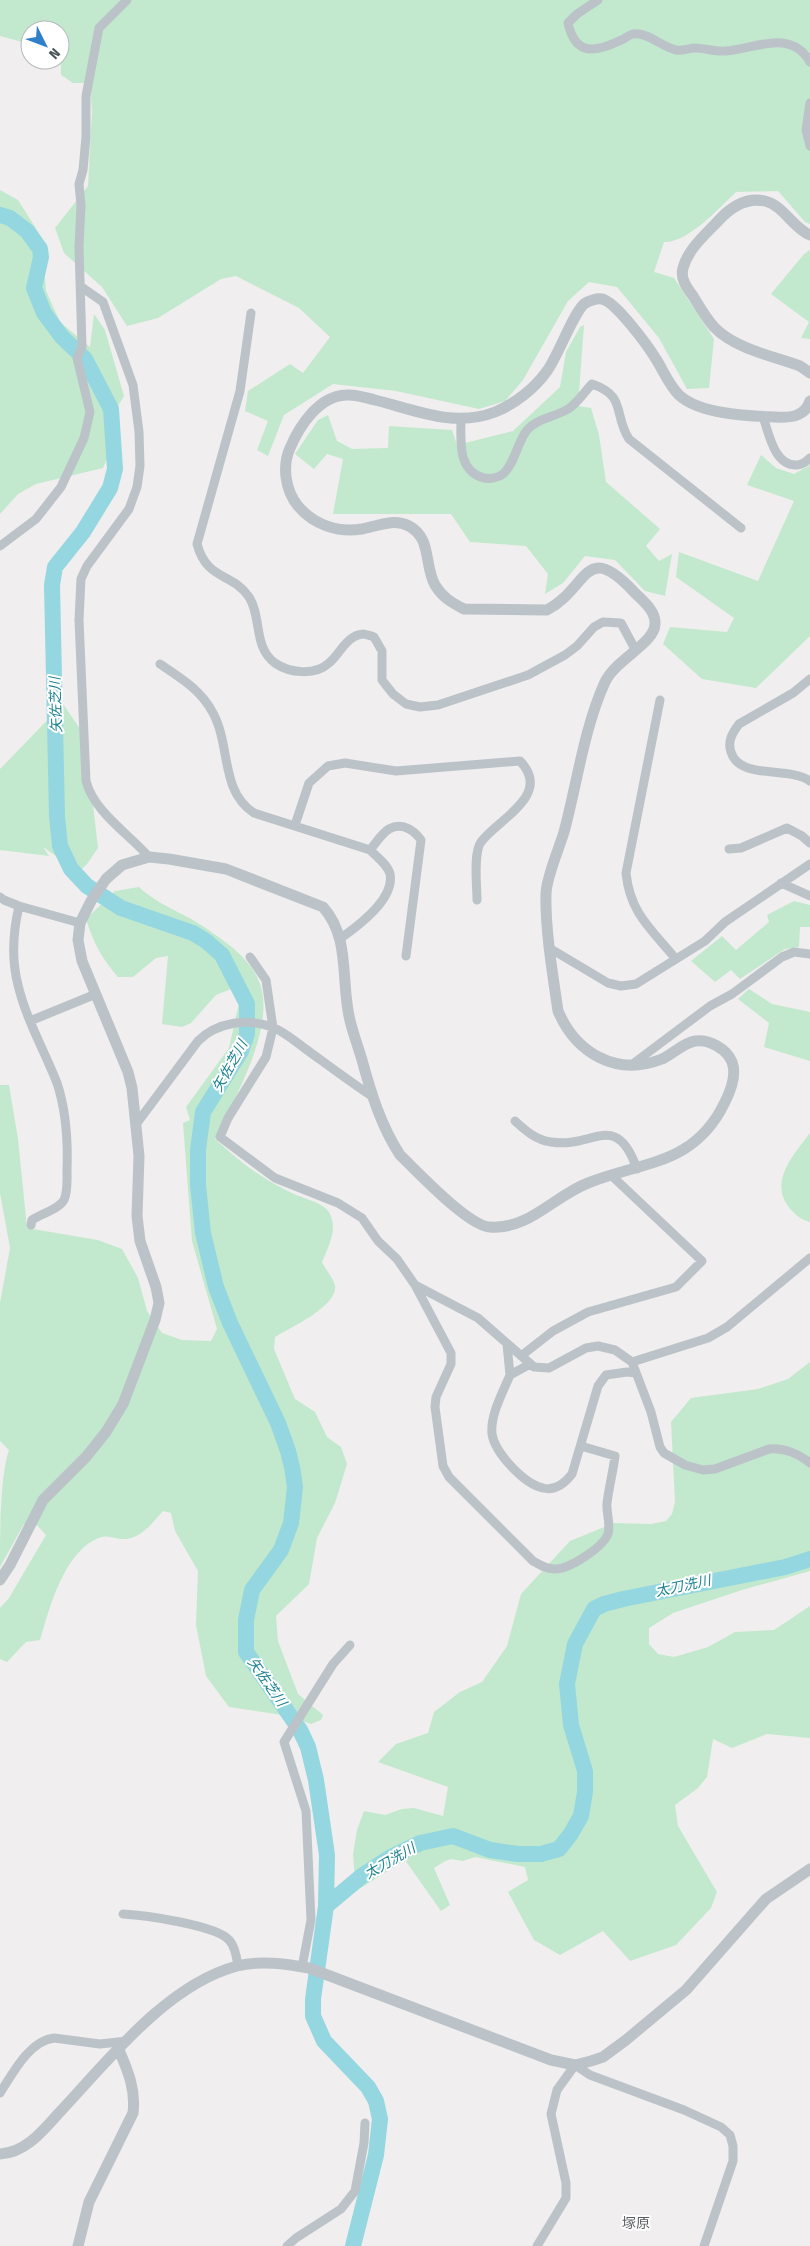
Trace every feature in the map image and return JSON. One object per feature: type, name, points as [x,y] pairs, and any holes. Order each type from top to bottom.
[{"type":"street","points":[[0,546],[36,518],[61,487],[84,438],[90,412],[77,358],[82,346],[78,247],[81,205],[79,184],[83,170],[86,137],[86,96],[99,28],[127,0]]},
{"type":"street","points":[[598,0],[577,14],[568,23],[570,36],[580,46],[595,50],[632,34],[641,35],[676,50],[695,48],[726,51],[760,43],[786,43],[794,46],[810,62]]},
{"type":"street","points":[[810,103],[806,130],[810,146]]},
{"type":"street","points":[[810,235],[802,232],[777,207],[767,202],[744,201],[724,215],[691,251],[682,271],[683,282],[714,326],[725,336],[800,366],[810,373]]},
{"type":"street","points":[[80,286],[103,302],[133,386],[139,432],[140,466],[137,487],[129,509],[87,566],[81,579],[79,620],[86,781],[88,792],[96,802],[149,857]]},
{"type":"street","points":[[0,1580],[10,1565],[43,1500],[86,1457],[106,1432],[123,1404],[155,1320],[159,1303],[156,1287],[140,1241],[137,1216],[139,1156],[137,1123],[128,1072],[82,961],[78,940],[80,923],[91,901],[106,879],[122,865],[149,857],[226,869],[323,907],[332,918],[341,938],[349,1016],[372,1097],[384,1127],[400,1156],[472,1221],[488,1227],[510,1227],[529,1220],[569,1192],[588,1183],[661,1161],[692,1144],[721,1110],[730,1092],[734,1076],[732,1062],[726,1053],[712,1042],[695,1041],[663,1058],[615,1064],[584,1049],[565,1026],[558,1011],[546,892],[564,832],[598,698],[608,677],[635,649],[652,636],[656,623],[652,611],[621,577],[610,570],[599,568],[586,571],[571,592],[558,604],[547,610],[464,609],[443,596],[434,583],[425,545],[419,535],[408,526],[395,522],[362,529],[340,530],[323,525],[298,506],[290,492],[285,476],[288,453],[298,433],[316,409],[330,399],[346,394],[437,418],[461,419],[496,412],[514,402],[528,391],[547,371],[584,305],[596,299],[611,303],[655,357],[679,395],[695,405],[711,410],[763,417],[791,418],[801,414],[810,401]]},
{"type":"street","points":[[251,313],[240,391],[197,544],[200,556],[208,567],[247,594],[254,610],[262,647],[272,661],[284,669],[300,672],[316,670],[328,664],[352,638],[362,634],[374,637],[382,651],[382,680],[393,694],[406,704],[420,707],[438,705],[528,675],[565,655],[577,646],[594,627],[603,622],[621,622],[635,649]]},
{"type":"street","points":[[461,419],[461,449],[465,464],[469,470],[482,477],[491,479],[502,474],[527,431],[542,419],[569,409],[592,384],[603,388],[612,394],[617,403],[622,428],[629,439],[741,528]]},
{"type":"street","points":[[763,417],[776,452],[782,461],[787,464],[799,465],[810,458]]},
{"type":"street","points":[[160,664],[198,692],[214,714],[222,737],[232,786],[236,796],[246,808],[254,813],[370,850],[384,864],[390,874],[389,886],[378,907],[341,938]]},
{"type":"street","points":[[810,680],[793,693],[739,724],[733,732],[729,746],[732,758],[743,767],[796,774],[810,781]]},
{"type":"street","points":[[660,700],[626,873],[628,892],[636,910],[675,958]]},
{"type":"street","points":[[295,825],[309,783],[328,766],[345,762],[396,771],[520,761],[528,770],[530,782],[527,795],[519,807],[480,843],[476,856],[477,900]]},
{"type":"street","points":[[370,850],[390,829],[404,826],[416,832],[421,840],[406,956]]},
{"type":"street","points":[[729,849],[741,848],[787,828],[797,832],[810,843]]},
{"type":"street","points":[[551,949],[608,983],[621,986],[636,984],[705,941],[725,922],[810,864]]},
{"type":"street","points":[[781,883],[810,896]]},
{"type":"street","points":[[0,897],[19,906],[41,910],[80,923]]},
{"type":"street","points":[[19,906],[14,933],[15,970],[18,987],[62,1101],[68,1152],[66,1194],[63,1202],[32,1220],[32,1224]]},
{"type":"street","points":[[634,1063],[710,1006],[732,994],[782,957],[794,952],[810,954]]},
{"type":"street","points":[[250,957],[266,980],[273,1028],[266,1057],[228,1118],[220,1137],[275,1178],[338,1203],[362,1218],[378,1241],[397,1259],[415,1285],[451,1353],[451,1364],[436,1397],[443,1466],[449,1477],[533,1560],[543,1566],[556,1570],[568,1566],[599,1547],[605,1541],[609,1531],[607,1505],[616,1456],[581,1446]]},
{"type":"street","points":[[30,1021],[96,994]]},
{"type":"street","points":[[137,1123],[202,1036],[222,1025],[238,1023],[261,1024],[273,1028],[372,1097]]},
{"type":"street","points":[[516,1121],[531,1135],[551,1142],[572,1142],[604,1135],[612,1136],[622,1140],[628,1146],[637,1169]]},
{"type":"street","points":[[521,1356],[570,1320],[588,1312],[676,1287],[702,1261],[612,1176]]},
{"type":"street","points":[[632,1362],[708,1338],[728,1327],[810,1258]]},
{"type":"street","points":[[415,1285],[478,1318],[534,1367],[549,1368],[586,1348],[598,1346],[615,1350],[632,1362],[651,1412],[660,1448],[664,1453],[678,1461],[703,1470],[715,1469],[768,1449],[777,1448],[784,1449],[810,1463]]},
{"type":"street","points":[[507,1344],[510,1375],[494,1416],[492,1433],[496,1446],[509,1464],[535,1485],[544,1489],[555,1488],[567,1481],[572,1474],[598,1386],[606,1375],[627,1372],[636,1373]]},
{"type":"street","points":[[510,1375],[530,1364]]},
{"type":"street","points":[[306,1968],[312,1920],[306,1811],[284,1742],[334,1664],[350,1645]]},
{"type":"street","points":[[537,2246],[566,2198],[566,2183],[551,2114],[557,2090],[575,2065],[603,2056],[686,1990],[766,1899],[810,1869]]},
{"type":"street","points":[[123,1914],[187,1924],[221,1934],[230,1940],[238,1966]]},
{"type":"street","points":[[0,2154],[22,2147],[38,2136],[123,2046],[179,1994],[202,1980],[238,1966],[279,1963],[326,1974],[551,2060],[575,2065],[590,2075],[684,2110],[721,2127],[730,2135],[734,2146],[732,2161],[704,2246]]},
{"type":"street","points":[[0,2093],[22,2061],[36,2045],[47,2038],[123,2046]]},
{"type":"street","points":[[78,2246],[89,2202],[133,2113],[132,2084],[123,2046]]},
{"type":"street","points":[[287,2246],[296,2238],[341,2209],[355,2191],[364,2143],[365,2123]]},
{"type":"green space","points":[[0,0],[810,0],[810,224],[805,222],[778,191],[736,192],[693,231],[673,241],[664,242],[654,272],[674,278],[714,339],[709,388],[687,389],[659,338],[617,287],[589,282],[568,301],[523,380],[505,401],[479,409],[396,391],[333,384],[284,415],[268,456],[257,450],[268,421],[245,411],[248,391],[290,364],[303,373],[330,337],[299,308],[236,276],[221,279],[158,318],[127,326],[102,287],[64,253],[55,228],[88,186],[92,112],[90,83],[73,83],[61,75],[61,70],[70,70],[70,20],[20,20],[20,41],[0,36]]},
{"type":"green space","points":[[0,190],[18,200],[42,238],[46,291],[60,322],[90,347],[94,314],[105,330],[124,396],[109,421],[109,454],[103,468],[36,484],[18,494],[0,514]]},
{"type":"green space","points":[[810,250],[810,339],[801,338],[809,322],[771,294],[804,254]]},
{"type":"green space","points":[[584,325],[578,406],[591,408],[599,435],[606,482],[660,529],[646,546],[659,561],[672,554],[665,596],[645,591],[615,560],[585,556],[563,583],[545,594],[548,574],[526,546],[470,542],[451,514],[333,514],[343,459],[327,454],[314,469],[295,454],[318,420],[328,415],[337,441],[352,449],[388,448],[389,426],[452,430],[457,445],[513,431],[560,387],[566,352],[580,327]]},
{"type":"green space","points":[[761,455],[776,468],[794,474],[810,465],[810,636],[756,688],[702,679],[663,644],[670,627],[727,632],[734,618],[676,577],[679,552],[758,581],[794,501],[747,485]]},
{"type":"green space","points":[[63,704],[85,736],[98,848],[79,872],[43,847],[49,856],[0,850],[0,769]]},
{"type":"green space","points":[[139,887],[155,899],[199,923],[229,945],[254,971],[258,979],[263,997],[263,1017],[259,1038],[252,1060],[215,1139],[262,1177],[283,1189],[324,1207],[332,1220],[333,1232],[322,1262],[334,1283],[334,1294],[312,1316],[275,1337],[274,1349],[295,1399],[315,1412],[327,1437],[341,1447],[347,1464],[335,1503],[317,1538],[309,1584],[276,1616],[278,1641],[298,1694],[323,1715],[321,1720],[311,1724],[289,1716],[229,1707],[206,1676],[196,1625],[198,1571],[175,1531],[171,1513],[163,1511],[146,1530],[135,1537],[123,1539],[101,1537],[88,1544],[77,1554],[60,1581],[40,1640],[26,1642],[7,1662],[0,1659],[0,1608],[9,1598],[46,1535],[37,1525],[24,1524],[0,1567],[2,1490],[9,1450],[0,1441],[0,1303],[10,1248],[0,1193],[0,1085],[9,1085],[18,1139],[27,1228],[98,1240],[122,1249],[138,1278],[147,1311],[162,1333],[182,1340],[211,1341],[217,1329],[192,1241],[183,1123],[190,1120],[186,1107],[229,1048],[239,1003],[231,989],[216,995],[191,1023],[182,1027],[162,1024],[168,956],[156,958],[133,977],[118,977],[107,964],[99,950],[86,919],[115,891]]},
{"type":"green space","points":[[794,901],[810,905],[810,927],[800,927],[799,947],[785,949],[740,979],[731,970],[715,982],[691,961],[722,936],[736,950],[769,922],[767,915]]},
{"type":"green space","points":[[749,989],[772,1004],[810,1012],[810,1061],[764,1047],[769,1023],[738,999]]},
{"type":"green space","points":[[810,1133],[810,1222],[801,1218],[790,1209],[783,1197],[781,1187],[791,1158]]},
{"type":"green space","points":[[810,1362],[810,1571],[742,1590],[673,1613],[649,1628],[649,1644],[658,1654],[674,1657],[708,1647],[735,1632],[774,1630],[810,1606],[810,1738],[767,1734],[732,1748],[713,1739],[707,1777],[698,1788],[675,1805],[678,1826],[717,1892],[711,1908],[676,1945],[630,1961],[603,1931],[560,1955],[534,1940],[508,1892],[528,1880],[525,1867],[475,1857],[463,1861],[451,1859],[445,1861],[434,1868],[450,1905],[441,1911],[405,1860],[356,1891],[353,1854],[357,1830],[364,1811],[385,1815],[402,1809],[414,1808],[443,1816],[448,1787],[378,1762],[396,1744],[428,1733],[434,1712],[460,1692],[482,1682],[507,1646],[521,1594],[570,1541],[614,1523],[651,1524],[666,1521],[672,1514],[675,1502],[671,1422],[691,1398],[758,1389],[788,1379]]},
{"type":"waterway","name":"矢佐芝川","points":[[0,215],[10,218],[27,231],[40,249],[41,257],[34,288],[44,313],[62,337],[85,359],[111,409],[115,469],[110,488],[83,532],[55,567],[52,585],[57,816],[60,846],[71,869],[87,886],[121,908],[193,933],[206,941],[222,955],[247,1004],[247,1034],[241,1051],[203,1112],[198,1150],[198,1185],[203,1233],[216,1287],[230,1323],[278,1423],[288,1451],[295,1487],[291,1523],[281,1550],[252,1590],[246,1620],[246,1652],[300,1730],[308,1747],[316,1780],[327,1855],[326,1906],[313,1999],[313,2016],[324,2041],[368,2087],[376,2101],[380,2119],[376,2155],[353,2246]]},
{"type":"waterway","name":"太刀洗川","points":[[326,1906],[363,1875],[391,1857],[420,1843],[453,1836],[490,1850],[518,1854],[541,1854],[559,1849],[581,1816],[585,1792],[585,1771],[571,1725],[567,1684],[575,1644],[594,1609],[623,1599],[785,1567],[810,1559]]},
{"type":"district","name":"塚原","points":[[636,2223]]}]
